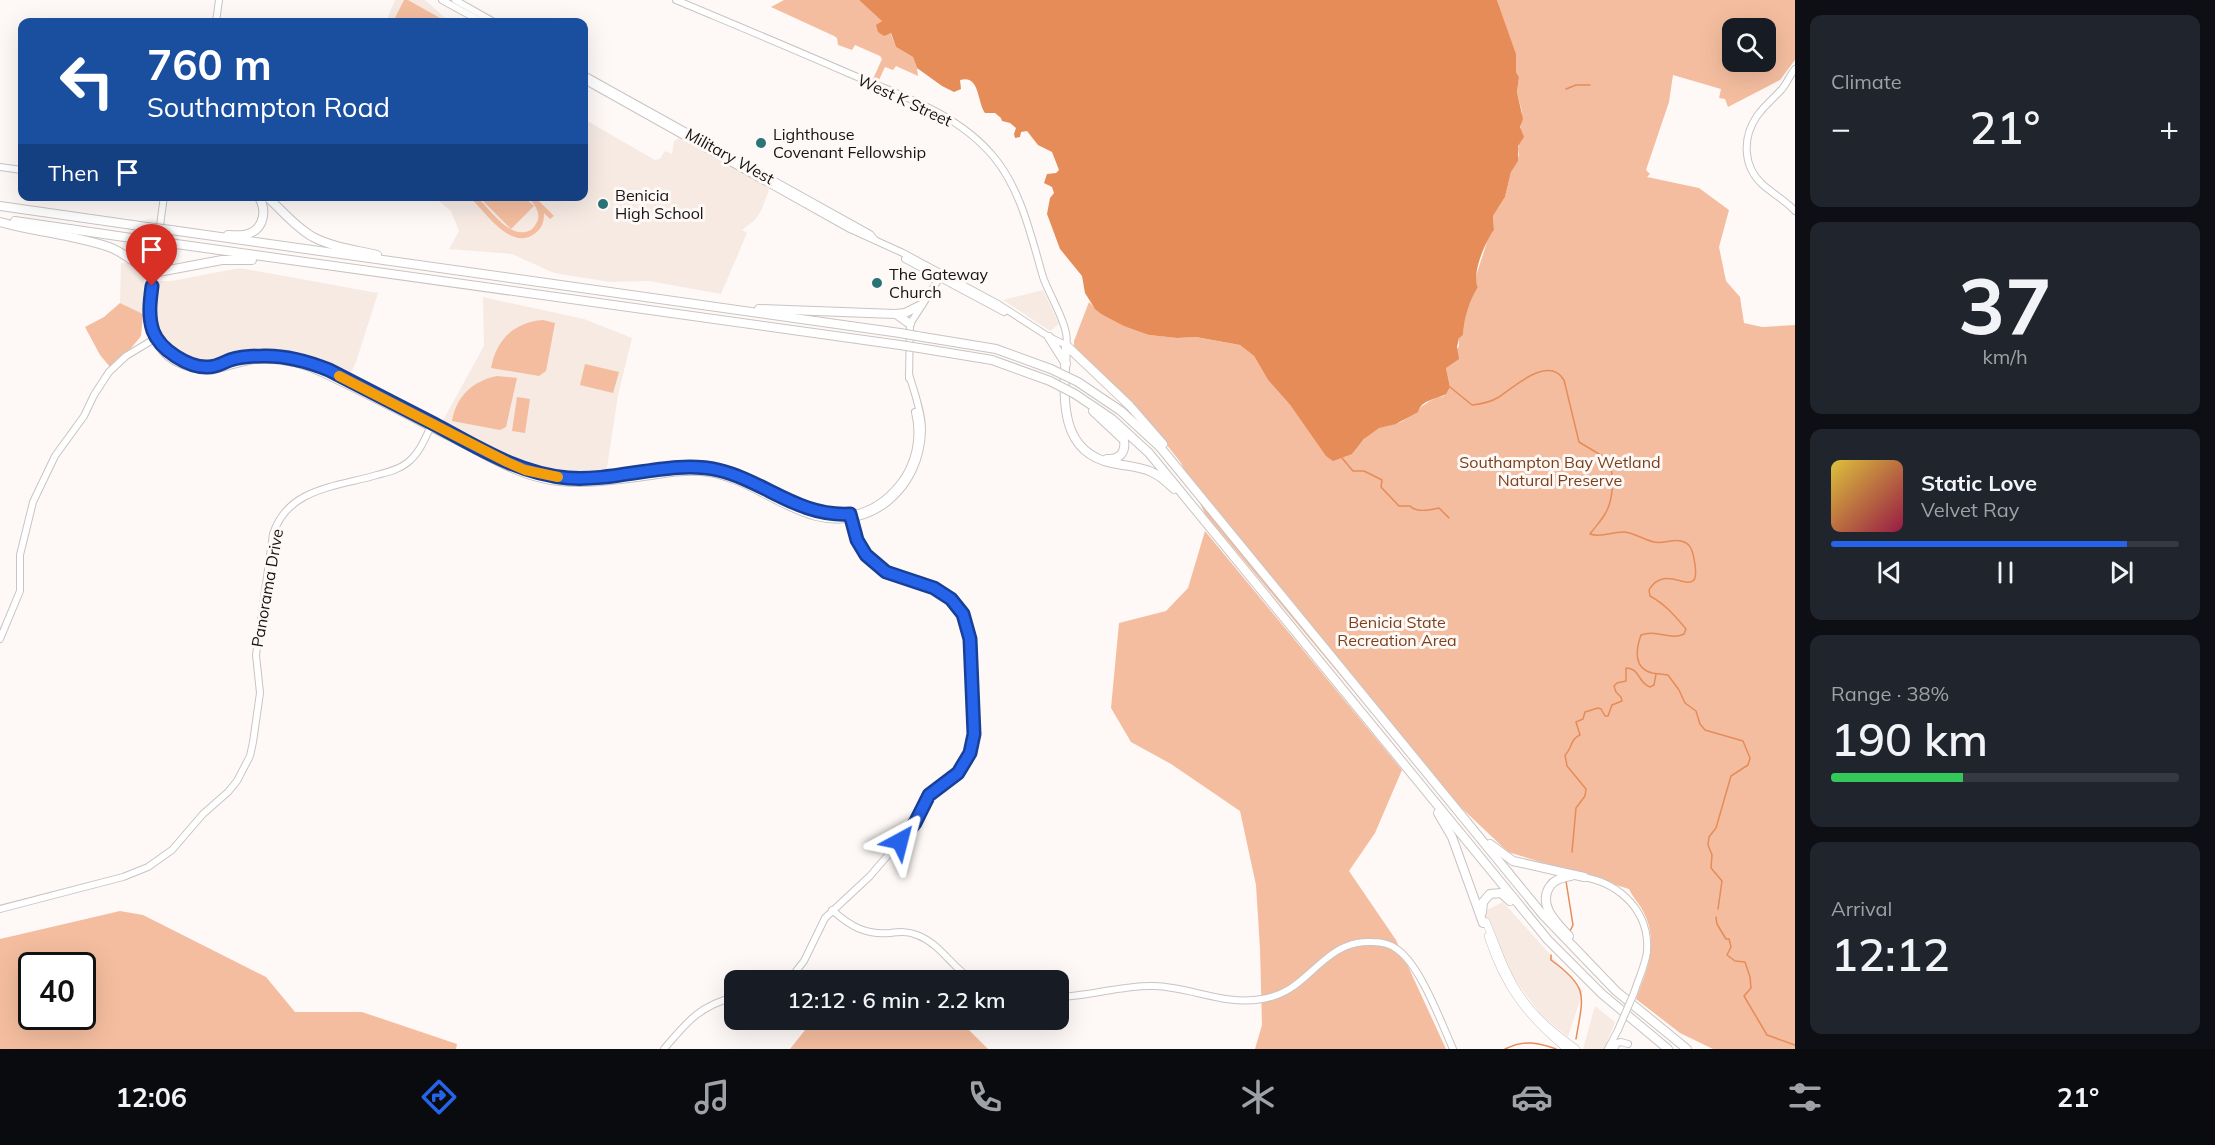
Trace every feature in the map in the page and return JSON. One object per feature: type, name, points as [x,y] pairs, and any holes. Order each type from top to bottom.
[{"type":"highway","points":[[197,234],[251,233],[260,225],[263,216],[264,209],[260,201]]},
{"type":"highway","points":[[271,201],[314,237],[340,247],[421,266]]},
{"type":"highway","points":[[0,206],[900,333],[996,349],[1051,369],[1078,382],[1141,428],[1189,481],[1543,915],[1600,976],[1641,1013],[1687,1049]]},
{"type":"highway","points":[[0,220],[900,345],[992,360],[1050,381],[1105,414],[1136,439],[1165,470],[1527,914],[1577,970],[1622,1012],[1668,1049]]},
{"type":"highway","points":[[0,220],[106,246],[124,254],[153,273],[236,259],[325,265]]},
{"type":"highway","points":[[686,304],[895,314],[906,313],[921,305]]},
{"type":"highway","points":[[895,314],[910,324]]},
{"type":"highway","points":[[1049,337],[1066,364]]},
{"type":"highway","points":[[1066,345],[1154,432],[1189,481]]},
{"type":"highway","points":[[1066,345],[1065,403],[1070,430],[1086,450],[1103,459],[1154,472],[1173,488],[1207,527],[1216,533]]},
{"type":"highway","points":[[1075,394],[1124,441],[1122,455],[1113,460],[1103,459]]},
{"type":"highway","points":[[1411,773],[1449,829],[1485,922]]},
{"type":"highway","points":[[1436,783],[1504,857],[1524,865],[1584,877]]},
{"type":"highway","points":[[1584,877],[1563,877],[1553,883],[1547,892],[1546,904],[1552,916],[1600,976]]},
{"type":"highway","points":[[1485,922],[1481,907],[1483,902],[1490,894],[1501,893],[1566,962],[1577,970]]},
{"type":"main road","points":[[1485,922],[1498,965],[1513,994],[1543,1030],[1567,1049]]},
{"type":"main road","points":[[1485,922],[1506,972],[1523,1001],[1542,1021],[1576,1049]]},
{"type":"street","points":[[217,18],[219,0]]},
{"type":"street","points":[[442,0],[475,18]]},
{"type":"street","points":[[455,0],[487,18]]},
{"type":"street","name":"West K Street","points":[[676,0],[921,104],[965,129],[993,156],[1012,185],[1024,214],[1049,296],[1068,336],[1066,345]]},
{"type":"street","points":[[1795,69],[1752,124],[1748,134],[1747,154],[1749,165],[1762,184],[1795,211]]},
{"type":"street","name":"Military West","points":[[588,77],[847,220],[876,240],[941,276],[998,304],[1049,337],[1066,345]]},
{"type":"street","name":"Military West","points":[[588,82],[775,188],[869,239],[876,240]]},
{"type":"street","points":[[0,167],[18,169]]},
{"type":"street","points":[[163,201],[149,307],[156,338],[176,357],[201,366],[217,366],[230,360],[266,356],[310,362],[432,426],[507,462],[545,475],[588,478],[686,467],[710,468],[732,475],[811,510],[851,517],[871,512],[899,492],[918,462],[922,422],[909,374],[910,324],[941,276]]},
{"type":"street","points":[[1049,337],[1060,336],[1063,331],[1063,322]]},
{"type":"street","points":[[0,639],[20,591],[20,555],[33,502],[55,456],[84,416],[109,372],[126,357],[156,338]]},
{"type":"street","name":"Panorama Drive","points":[[0,909],[123,877],[148,867],[172,850],[203,814],[228,792],[242,774],[253,742],[260,693],[256,664],[258,636],[273,534],[279,519],[291,504],[304,496],[399,468],[418,451],[432,426]]},
{"type":"street","points":[[797,970],[804,961],[821,925],[832,910],[870,876],[900,841],[915,823],[932,792],[958,773],[970,753],[974,734],[970,639],[963,614],[951,599],[940,592],[886,572],[873,562],[857,540],[851,517]]},
{"type":"street","points":[[1584,877],[1607,884],[1623,893],[1634,906],[1642,921],[1646,938],[1647,952],[1634,993],[1611,1049]]},
{"type":"street","points":[[832,910],[859,930],[878,934],[899,932],[916,934],[934,944],[959,970]]},
{"type":"street","points":[[1069,996],[1131,986],[1149,986],[1168,987],[1231,1000],[1264,999],[1299,984],[1339,949],[1354,943],[1379,942],[1393,946],[1413,965],[1453,1049]]},
{"type":"street","points":[[664,1049],[697,1013],[724,1000]]},
{"type":"street","points":[[1611,1049],[1621,1042],[1628,1044]]},
{"type":"shaded area","points":[[395,0],[425,0],[447,18],[388,18]]},
{"type":"shaded area","points":[[859,0],[1497,0],[1516,54],[1516,72],[1519,77],[1517,92],[1523,119],[1520,127],[1524,137],[1518,146],[1518,161],[1511,172],[1505,197],[1493,216],[1494,230],[1480,258],[1476,275],[1478,287],[1470,304],[1463,335],[1459,338],[1457,347],[1459,359],[1446,368],[1450,387],[1446,394],[1426,402],[1418,412],[1396,424],[1379,428],[1364,439],[1352,454],[1333,461],[1326,456],[1291,406],[1268,380],[1254,356],[1240,345],[1196,337],[1177,338],[1149,335],[1101,314],[1085,293],[1082,276],[1060,249],[1047,214],[1050,198],[1054,193],[1052,187],[1044,183],[1047,174],[1056,173],[1059,170],[1052,152],[1038,145],[1027,131],[1021,132],[1020,137],[1015,138],[1016,128],[1010,123],[1002,121],[995,113],[985,113],[975,85],[971,81],[960,80],[961,89],[954,92],[917,68],[913,57],[896,47],[891,33],[884,36],[878,32],[876,25],[882,21]]},
{"type":"shaded area","name":"Benicia High School","points":[[588,121],[655,160],[660,159],[665,151],[672,154],[674,141],[679,138],[768,187],[769,190],[755,220],[742,230],[747,233],[721,294],[649,281],[610,282],[554,273],[512,254],[449,249],[459,231],[451,211],[439,201],[588,201]]},
{"type":"shaded area","points":[[121,263],[130,263],[142,271],[144,276],[143,314],[120,303]]},
{"type":"shaded area","points":[[240,268],[378,293],[349,377],[325,365],[291,354],[267,354],[211,365],[196,363],[174,354],[154,327],[151,308],[154,281],[171,281]]},
{"type":"shaded area","points":[[1043,290],[1059,324],[1050,331],[1003,300]]},
{"type":"shaded area","points":[[483,297],[584,319],[632,338],[618,395],[606,474],[554,474],[524,467],[441,424],[484,346]]},
{"type":"shaded area","points":[[1503,902],[1583,991],[1568,1037],[1541,1015],[1508,970],[1483,912]]},
{"type":"shaded area","points":[[1595,1006],[1615,1022],[1604,1049],[1583,1049]]},
{"type":"green space","points":[[404,0],[408,0],[440,18],[395,18]]},
{"type":"green space","points":[[784,0],[859,0],[880,18],[882,21],[880,23],[890,32],[896,47],[913,57],[918,76],[896,66],[893,70],[885,67],[878,82],[873,79],[882,59],[880,56],[855,45],[852,50],[838,45],[837,38],[834,36],[771,7]]},
{"type":"green space","points":[[1497,0],[1795,0],[1795,60],[1780,80],[1728,107],[1725,99],[1719,98],[1721,89],[1673,75],[1669,102],[1646,170],[1650,174],[1647,177],[1699,188],[1729,210],[1719,247],[1726,281],[1740,297],[1744,323],[1762,327],[1795,325],[1795,1049],[1713,1049],[1680,1033],[1636,999],[1650,956],[1651,935],[1644,913],[1629,889],[1508,852],[1411,760],[1205,514],[1181,463],[1149,422],[1074,346],[1089,302],[1101,314],[1149,335],[1177,338],[1196,337],[1240,345],[1254,356],[1268,380],[1291,406],[1352,454],[1374,431],[1383,426],[1401,422],[1426,403],[1444,396],[1450,387],[1446,368],[1459,346],[1459,337],[1463,335],[1467,310],[1478,287],[1475,279],[1488,239],[1494,230],[1493,216],[1505,197],[1511,172],[1519,155],[1522,112],[1517,92],[1519,77],[1516,72],[1516,55]]},
{"type":"green space","points":[[474,201],[481,201],[508,228],[516,231],[531,230],[535,226],[538,213],[530,201],[539,201],[554,216],[550,219],[544,213],[539,230],[525,238],[516,238],[508,234]]},
{"type":"green space","points":[[483,201],[528,201],[534,206],[511,229]]},
{"type":"green space","points":[[120,303],[143,314],[141,336],[128,352],[110,367],[100,355],[85,327],[104,317]]},
{"type":"green space","points":[[543,320],[555,323],[546,371],[539,376],[491,368],[497,349],[508,334],[523,324]]},
{"type":"green space","points":[[585,364],[619,372],[613,393],[580,385]]},
{"type":"green space","points":[[497,376],[517,378],[506,427],[500,430],[452,421],[457,404],[467,391],[488,378]]},
{"type":"green space","points":[[517,397],[530,399],[525,433],[512,431]]},
{"type":"green space","points":[[1205,531],[1402,770],[1375,833],[1349,871],[1396,940],[1446,1049],[1255,1049],[1262,1025],[1256,885],[1240,811],[1171,764],[1131,742],[1111,708],[1119,623],[1166,611],[1188,588]]},
{"type":"green space","points":[[120,911],[143,915],[266,977],[295,1012],[362,1012],[457,1044],[456,1049],[0,1049],[0,939]]},
{"type":"green space","points":[[805,1030],[969,1030],[988,1049],[790,1049]]},
{"type":"waterway","points":[[1566,89],[1576,85],[1590,85]]},
{"type":"waterway","points":[[1450,387],[1472,405],[1476,405],[1496,399],[1523,380],[1541,371],[1558,373],[1564,380],[1579,442],[1609,460],[1611,466],[1612,487],[1608,508],[1590,534],[1627,532],[1654,542],[1681,541],[1690,547],[1696,571],[1694,579],[1690,582],[1675,579],[1657,581],[1649,590],[1650,596],[1674,615],[1686,629],[1684,634],[1679,636],[1652,633],[1641,635],[1638,657],[1646,671],[1668,675],[1685,703],[1696,711],[1700,724],[1705,730],[1743,741],[1750,758],[1748,765],[1731,776],[1716,828],[1709,837],[1708,845],[1712,855],[1711,868],[1722,881],[1718,909]]},
{"type":"waterway","points":[[1342,458],[1353,471],[1364,471],[1382,480],[1381,487],[1399,506],[1410,506],[1420,510],[1439,508],[1449,518]]},
{"type":"waterway","points":[[1572,852],[1576,808],[1585,796],[1586,789],[1567,766],[1565,755],[1574,739],[1580,735],[1576,722],[1583,719],[1585,712],[1598,708],[1605,716],[1608,716],[1612,705],[1622,701],[1614,686],[1626,681],[1626,668],[1634,670],[1650,687],[1654,685],[1656,674]]},
{"type":"waterway","points":[[1566,881],[1573,925],[1570,931]]},
{"type":"waterway","points":[[1716,917],[1717,924],[1726,939],[1729,939],[1731,947],[1727,955],[1735,961],[1745,962],[1751,988],[1744,996],[1767,1035],[1795,1045]]},
{"type":"waterway","points":[[1551,955],[1551,960],[1572,978],[1581,994],[1581,1012],[1576,1039]]},
{"type":"waterway","points":[[1505,1049],[1518,1044],[1530,1043],[1556,1049]]},
{"type":"slow traffic","points":[[339,376],[507,462],[525,470],[558,477]]},
{"type":"place","name":"Lighthouse Covenant Fellowship","points":[[761,143]]},
{"type":"place","name":"Benicia High School","points":[[603,204]]},
{"type":"place","name":"The Gateway Church","points":[[877,283]]},
{"type":"route","points":[[152,286],[149,307],[153,332],[170,352],[183,361],[207,367],[246,357],[266,356],[310,362],[507,462],[545,475],[588,478],[686,467],[710,468],[732,475],[792,503],[820,513],[850,514],[857,540],[873,562],[886,572],[934,588],[946,595],[960,609],[969,630],[974,734],[970,753],[958,773],[929,795],[915,823],[900,841]]},
{"type":"park label","name":"Southampton Bay Wetland Natural Preserve","points":[[1560,471]]},
{"type":"park label","name":"Benicia State Recreation Area","points":[[1397,631]]}]
